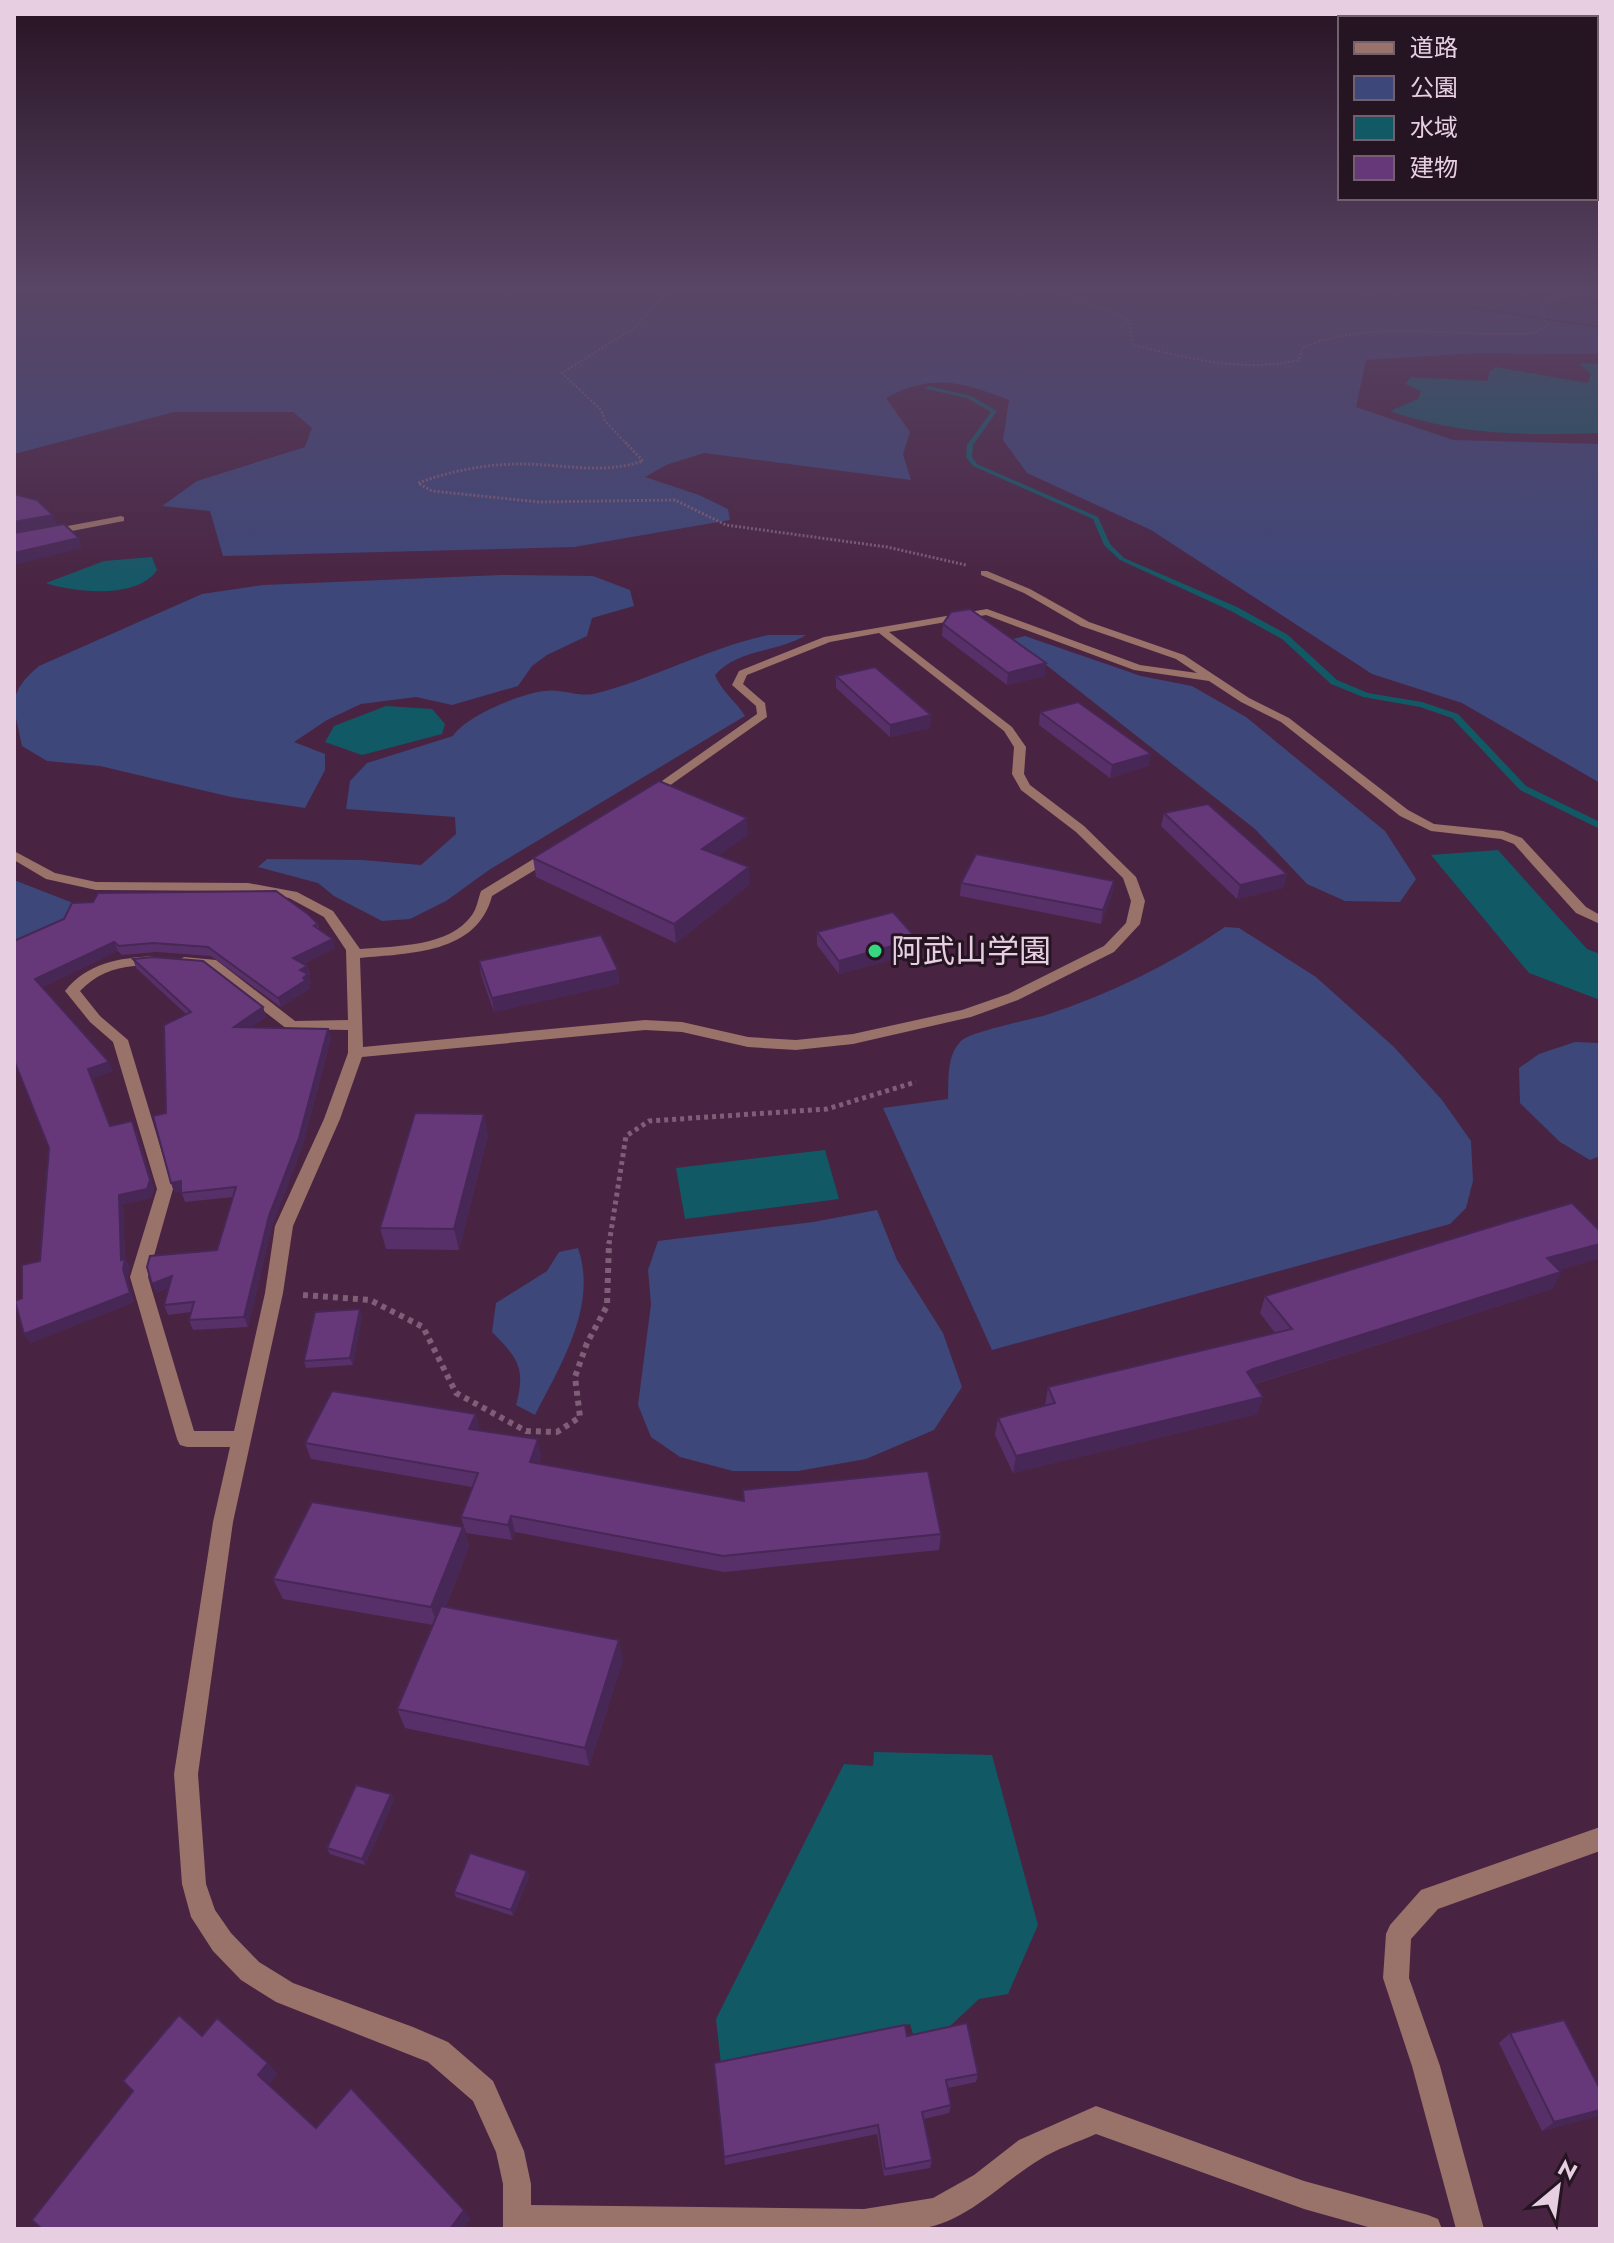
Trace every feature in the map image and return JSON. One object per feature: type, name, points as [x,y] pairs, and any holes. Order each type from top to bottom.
[{"type":"street","points":[[14,539],[121,519]]},
{"type":"street","points":[[984,573],[1027,591],[1085,624],[1180,657],[1285,720],[1404,813],[1431,827],[1503,835],[1518,841],[1581,910],[1600,920]]},
{"type":"street","points":[[639,801],[763,715],[761,705],[737,685],[743,673],[828,639],[883,632],[956,614],[987,612],[1138,668],[1211,678]]},
{"type":"street","points":[[356,1053],[645,1025],[682,1027],[748,1042],[796,1045],[853,1039],[966,1014],[1013,997],[1109,949],[1133,924],[1138,901],[1129,877],[1080,829],[1025,787],[1018,774],[1020,747],[1008,729],[883,632]]},
{"type":"street","points":[[355,954],[433,945],[469,927],[485,911],[486,894],[571,842]]},
{"type":"street","points":[[14,855],[42,873],[87,885],[241,886],[282,893],[329,915],[348,937],[355,954],[353,1025],[356,1053],[332,1119],[284,1226],[274,1293],[223,1522],[186,1774],[194,1884],[204,1917],[222,1942],[250,1971],[285,1993],[413,2040],[462,2070],[483,2091],[510,2151],[517,2184],[518,2224],[864,2223],[937,2212],[984,2185],[1029,2150],[1096,2120],[1304,2195],[1428,2229]]},
{"type":"street","points":[[241,1439],[187,1439],[139,1277],[165,1189],[120,1040],[95,1019],[72,991],[83,979],[114,963],[156,959],[211,963],[292,1026],[353,1025]]},
{"type":"street","points":[[1470,2229],[1426,2066],[1396,1978],[1399,1934],[1430,1899],[1600,1839]]},
{"type":"path","points":[[582,392],[643,461],[626,468],[591,471],[522,464],[469,468],[418,483],[432,491],[539,502],[675,500],[726,525],[887,547],[955,560],[984,573]]},
{"type":"path","points":[[274,1293],[370,1300],[423,1327],[456,1393],[526,1431],[557,1432],[580,1417],[575,1377],[587,1343],[607,1306],[608,1250],[626,1136],[649,1121],[827,1109],[916,1082]]},
{"type":"green space","points":[[14,392],[899,392],[886,398],[910,432],[903,454],[911,480],[704,453],[666,465],[645,477],[699,495],[728,509],[730,520],[574,547],[223,556],[210,511],[162,506],[197,481],[305,447],[312,428],[293,412],[174,412],[14,454]]},
{"type":"green space","points":[[985,392],[1359,392],[1356,407],[1453,440],[1600,444],[1600,783],[1462,703],[1372,674],[1151,530],[1027,473],[1003,440],[1009,400]]},
{"type":"green space","points":[[501,575],[593,576],[630,590],[634,606],[592,618],[587,636],[547,655],[532,666],[518,686],[452,705],[416,697],[361,704],[327,720],[294,742],[325,754],[325,770],[305,808],[231,797],[100,766],[47,761],[22,746],[15,702],[21,685],[39,666],[202,594],[263,585]]},
{"type":"green space","points":[[768,635],[806,635],[735,660],[715,675],[745,716],[489,870],[446,901],[410,919],[382,921],[334,896],[318,883],[258,867],[267,859],[362,860],[421,865],[456,834],[455,817],[346,809],[350,781],[367,763],[453,736],[469,721],[521,696],[550,690],[593,694]]},
{"type":"green space","points":[[1025,636],[1141,676],[1192,686],[1246,717],[1385,831],[1416,879],[1400,902],[1345,901],[1307,884],[1255,829],[1013,639]]},
{"type":"green space","points":[[14,880],[73,903],[57,929],[14,948]]},
{"type":"green space","points":[[1225,927],[1239,928],[1316,977],[1394,1047],[1442,1100],[1471,1141],[1473,1181],[1466,1208],[1450,1224],[992,1350],[883,1108],[948,1099],[949,1068],[953,1054],[967,1037],[1049,1014],[1095,997],[1162,965]]},
{"type":"green space","points":[[1575,1042],[1600,1043],[1600,1156],[1590,1160],[1560,1142],[1520,1103],[1519,1068],[1539,1054]]},
{"type":"green space","points":[[877,1210],[897,1260],[943,1333],[962,1387],[934,1430],[866,1459],[798,1471],[733,1471],[680,1457],[651,1437],[638,1405],[651,1304],[648,1270],[658,1241],[813,1222]]},
{"type":"green space","points":[[578,1248],[583,1269],[580,1312],[565,1355],[535,1415],[516,1405],[520,1372],[514,1357],[492,1332],[496,1303],[547,1271],[559,1252]]},
{"type":"water","points":[[1421,392],[1600,392],[1600,433],[1494,432],[1442,425],[1390,411],[1418,399]]},
{"type":"water","points":[[152,557],[157,570],[136,586],[89,591],[46,583],[104,561]]},
{"type":"water","points":[[386,706],[432,709],[445,724],[442,734],[362,755],[325,742],[334,726]]},
{"type":"water","points":[[1498,850],[1587,949],[1600,954],[1600,1000],[1529,973],[1431,855]]},
{"type":"water","points":[[825,1150],[839,1199],[685,1219],[676,1168]]},
{"type":"water","points":[[874,1752],[992,1755],[1038,1925],[1008,1994],[979,1999],[949,2027],[913,2034],[910,2024],[721,2064],[716,2019],[844,1764],[873,1766]]},
{"type":"building","points":[[14,494],[37,500],[53,515],[14,522]]},
{"type":"building","points":[[64,524],[79,538],[14,553],[14,533]]},
{"type":"building","points":[[970,609],[1046,663],[1008,673],[943,624],[951,612]]},
{"type":"building","points":[[875,667],[931,715],[890,725],[836,676]]},
{"type":"building","points":[[1078,702],[1151,754],[1112,765],[1040,712]]},
{"type":"building","points":[[659,781],[747,818],[702,849],[749,867],[674,924],[533,858]]},
{"type":"building","points":[[1208,804],[1287,874],[1240,885],[1164,813]]},
{"type":"building","points":[[976,854],[1114,881],[1103,910],[961,883]]},
{"type":"building","points":[[276,891],[308,914],[318,924],[314,926],[333,939],[293,958],[307,966],[300,970],[308,974],[303,978],[306,980],[278,998],[208,947],[153,943],[119,946],[114,942],[35,979],[109,1062],[88,1069],[110,1126],[132,1121],[150,1180],[147,1189],[119,1195],[121,1260],[125,1259],[123,1269],[130,1293],[24,1334],[15,1301],[22,1298],[22,1265],[40,1261],[49,1148],[14,1060],[14,941],[64,919],[72,903],[93,902],[98,893]]},
{"type":"building","points":[[893,912],[917,939],[839,961],[817,932]]},
{"type":"building","points":[[601,935],[618,970],[492,998],[479,961]]},
{"type":"building","points":[[153,957],[203,961],[263,1007],[234,1027],[328,1029],[299,1138],[269,1216],[244,1317],[189,1320],[194,1302],[164,1305],[172,1276],[152,1284],[147,1267],[150,1256],[217,1250],[236,1187],[181,1193],[181,1181],[171,1183],[153,1116],[166,1113],[164,1025],[191,1012],[133,959]]},
{"type":"building","points":[[415,1113],[484,1114],[454,1229],[380,1228]]},
{"type":"building","points":[[1572,1203],[1600,1231],[1600,1244],[1547,1258],[1561,1272],[1253,1369],[1247,1372],[1263,1397],[1016,1456],[998,1418],[1055,1403],[1048,1387],[1292,1329],[1265,1296]]},
{"type":"building","points":[[360,1309],[350,1358],[304,1361],[315,1312]]},
{"type":"building","points":[[332,1391],[476,1414],[469,1429],[538,1439],[530,1462],[744,1501],[743,1490],[928,1471],[941,1534],[723,1556],[511,1516],[508,1525],[461,1517],[478,1473],[305,1443]]},
{"type":"building","points":[[312,1502],[463,1527],[431,1607],[273,1579]]},
{"type":"building","points":[[441,1606],[619,1640],[585,1748],[397,1709]]},
{"type":"building","points":[[356,1785],[391,1794],[362,1859],[327,1848]]},
{"type":"building","points":[[470,1853],[527,1871],[511,1910],[454,1892]]},
{"type":"building","points":[[179,2015],[202,2036],[217,2018],[268,2063],[258,2075],[316,2128],[351,2088],[464,2210],[450,2229],[42,2229],[32,2220],[133,2091],[123,2081]]},
{"type":"building","points":[[1564,2020],[1600,2089],[1600,2110],[1554,2122],[1510,2033]]},
{"type":"building","points":[[967,2023],[978,2074],[946,2080],[951,2105],[922,2112],[932,2160],[885,2169],[878,2125],[724,2157],[714,2063],[905,2025],[907,2036]]},
{"type":"waterway","points":[[945,392],[969,397],[994,411],[970,445],[969,457],[975,465],[1096,518],[1107,545],[1122,559],[1234,609],[1285,637],[1334,682],[1366,695],[1422,705],[1455,716],[1523,788],[1600,826]]},
{"type":"place","name":"阿武山学園","points":[[875,951]]}]
